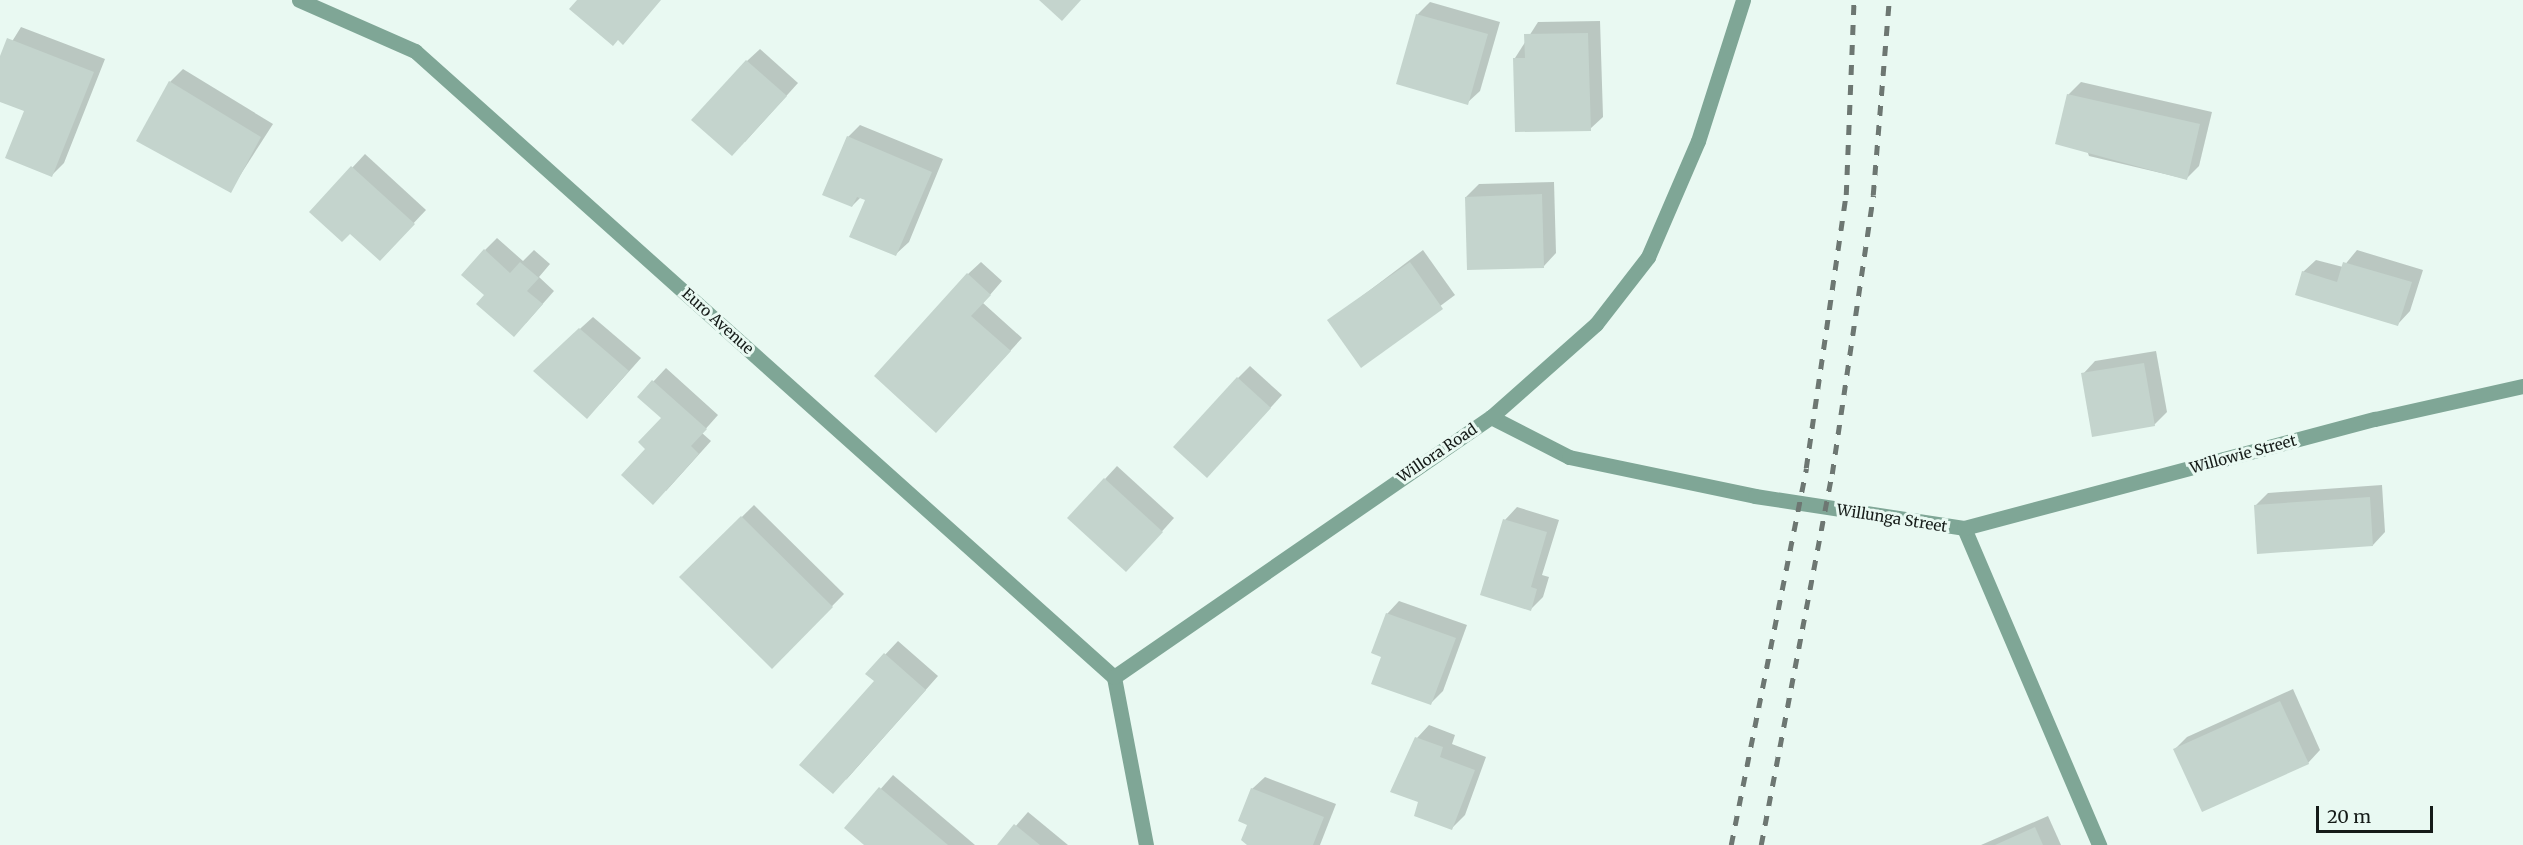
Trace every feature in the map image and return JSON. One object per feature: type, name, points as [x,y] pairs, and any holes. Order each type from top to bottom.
[{"type":"street","name":"Euro Avenue","points":[[298,0],[415,51],[1114,677]]},
{"type":"street","name":"Willora Road","points":[[1114,677],[1491,417],[1596,324],[1629,288],[1698,141],[1743,0]]},
{"type":"street","name":"Willowie Street","points":[[1964,528],[2375,419],[2523,386]]},
{"type":"street","name":"Willunga Street","points":[[1491,417],[1569,457],[1755,496],[1964,528],[2099,845]]},
{"type":"street","points":[[1114,677],[1146,845]]},
{"type":"building","points":[[577,0],[661,0],[623,45],[618,40],[613,46],[569,9]]},
{"type":"building","points":[[1039,0],[1081,0],[1062,21]]},
{"type":"building","points":[[1416,14],[1488,34],[1468,105],[1396,84]]},
{"type":"building","points":[[1588,33],[1591,131],[1515,132],[1513,58],[1525,58],[1524,34]]},
{"type":"building","points":[[7,38],[94,72],[52,177],[5,158],[24,111],[0,102],[0,56]]},
{"type":"building","points":[[746,60],[787,96],[732,156],[691,120]]},
{"type":"building","points":[[169,81],[261,137],[231,193],[136,141]]},
{"type":"building","points":[[2067,94],[2200,124],[2187,180],[2055,144]]},
{"type":"building","points":[[847,136],[932,172],[896,256],[849,237],[865,200],[857,197],[852,207],[822,195]]},
{"type":"building","points":[[351,166],[415,224],[380,261],[350,234],[342,242],[309,212]]},
{"type":"building","points":[[1542,194],[1544,268],[1467,270],[1465,197]]},
{"type":"building","points":[[484,249],[510,273],[520,262],[539,278],[527,291],[543,304],[514,337],[476,304],[484,295],[461,275]]},
{"type":"building","points":[[1410,262],[1443,309],[1361,368],[1327,320]]},
{"type":"building","points":[[2343,262],[2412,282],[2398,326],[2295,295],[2302,271],[2337,282]]},
{"type":"building","points":[[967,273],[991,295],[971,316],[1011,351],[936,433],[874,376]]},
{"type":"building","points":[[579,328],[629,371],[587,419],[533,371]]},
{"type":"building","points":[[2144,363],[2155,426],[2092,437],[2081,373]]},
{"type":"building","points":[[1237,377],[1271,408],[1207,478],[1173,447]]},
{"type":"building","points":[[652,380],[707,429],[691,446],[699,454],[653,505],[621,475],[645,449],[638,442],[661,418],[637,397]]},
{"type":"building","points":[[1104,478],[1163,532],[1126,572],[1067,518]]},
{"type":"building","points":[[2370,497],[2373,546],[2257,554],[2254,505]]},
{"type":"building","points":[[741,516],[833,607],[772,669],[679,577]]},
{"type":"building","points":[[1503,519],[1547,532],[1531,587],[1537,589],[1531,611],[1480,595]]},
{"type":"building","points":[[1386,613],[1456,638],[1431,705],[1371,684],[1381,657],[1371,653]]},
{"type":"building","points":[[884,653],[926,690],[833,794],[799,765],[874,681],[865,674]]},
{"type":"building","points":[[2280,701],[2309,764],[2202,812],[2173,749]]},
{"type":"building","points":[[1415,737],[1443,747],[1440,757],[1475,770],[1452,830],[1414,816],[1418,802],[1390,792]]},
{"type":"building","points":[[879,787],[948,845],[864,845],[844,828]]},
{"type":"building","points":[[1251,788],[1324,817],[1313,845],[1247,845],[1241,840],[1247,825],[1238,821]]},
{"type":"building","points":[[1014,824],[1040,845],[997,845]]},
{"type":"building","points":[[2035,827],[2043,845],[1995,845]]},
{"type":"railway","points":[[1731,845],[1806,468],[1846,195],[1854,0]]},
{"type":"railway","points":[[1761,845],[1832,474],[1873,195],[1889,0]]}]
